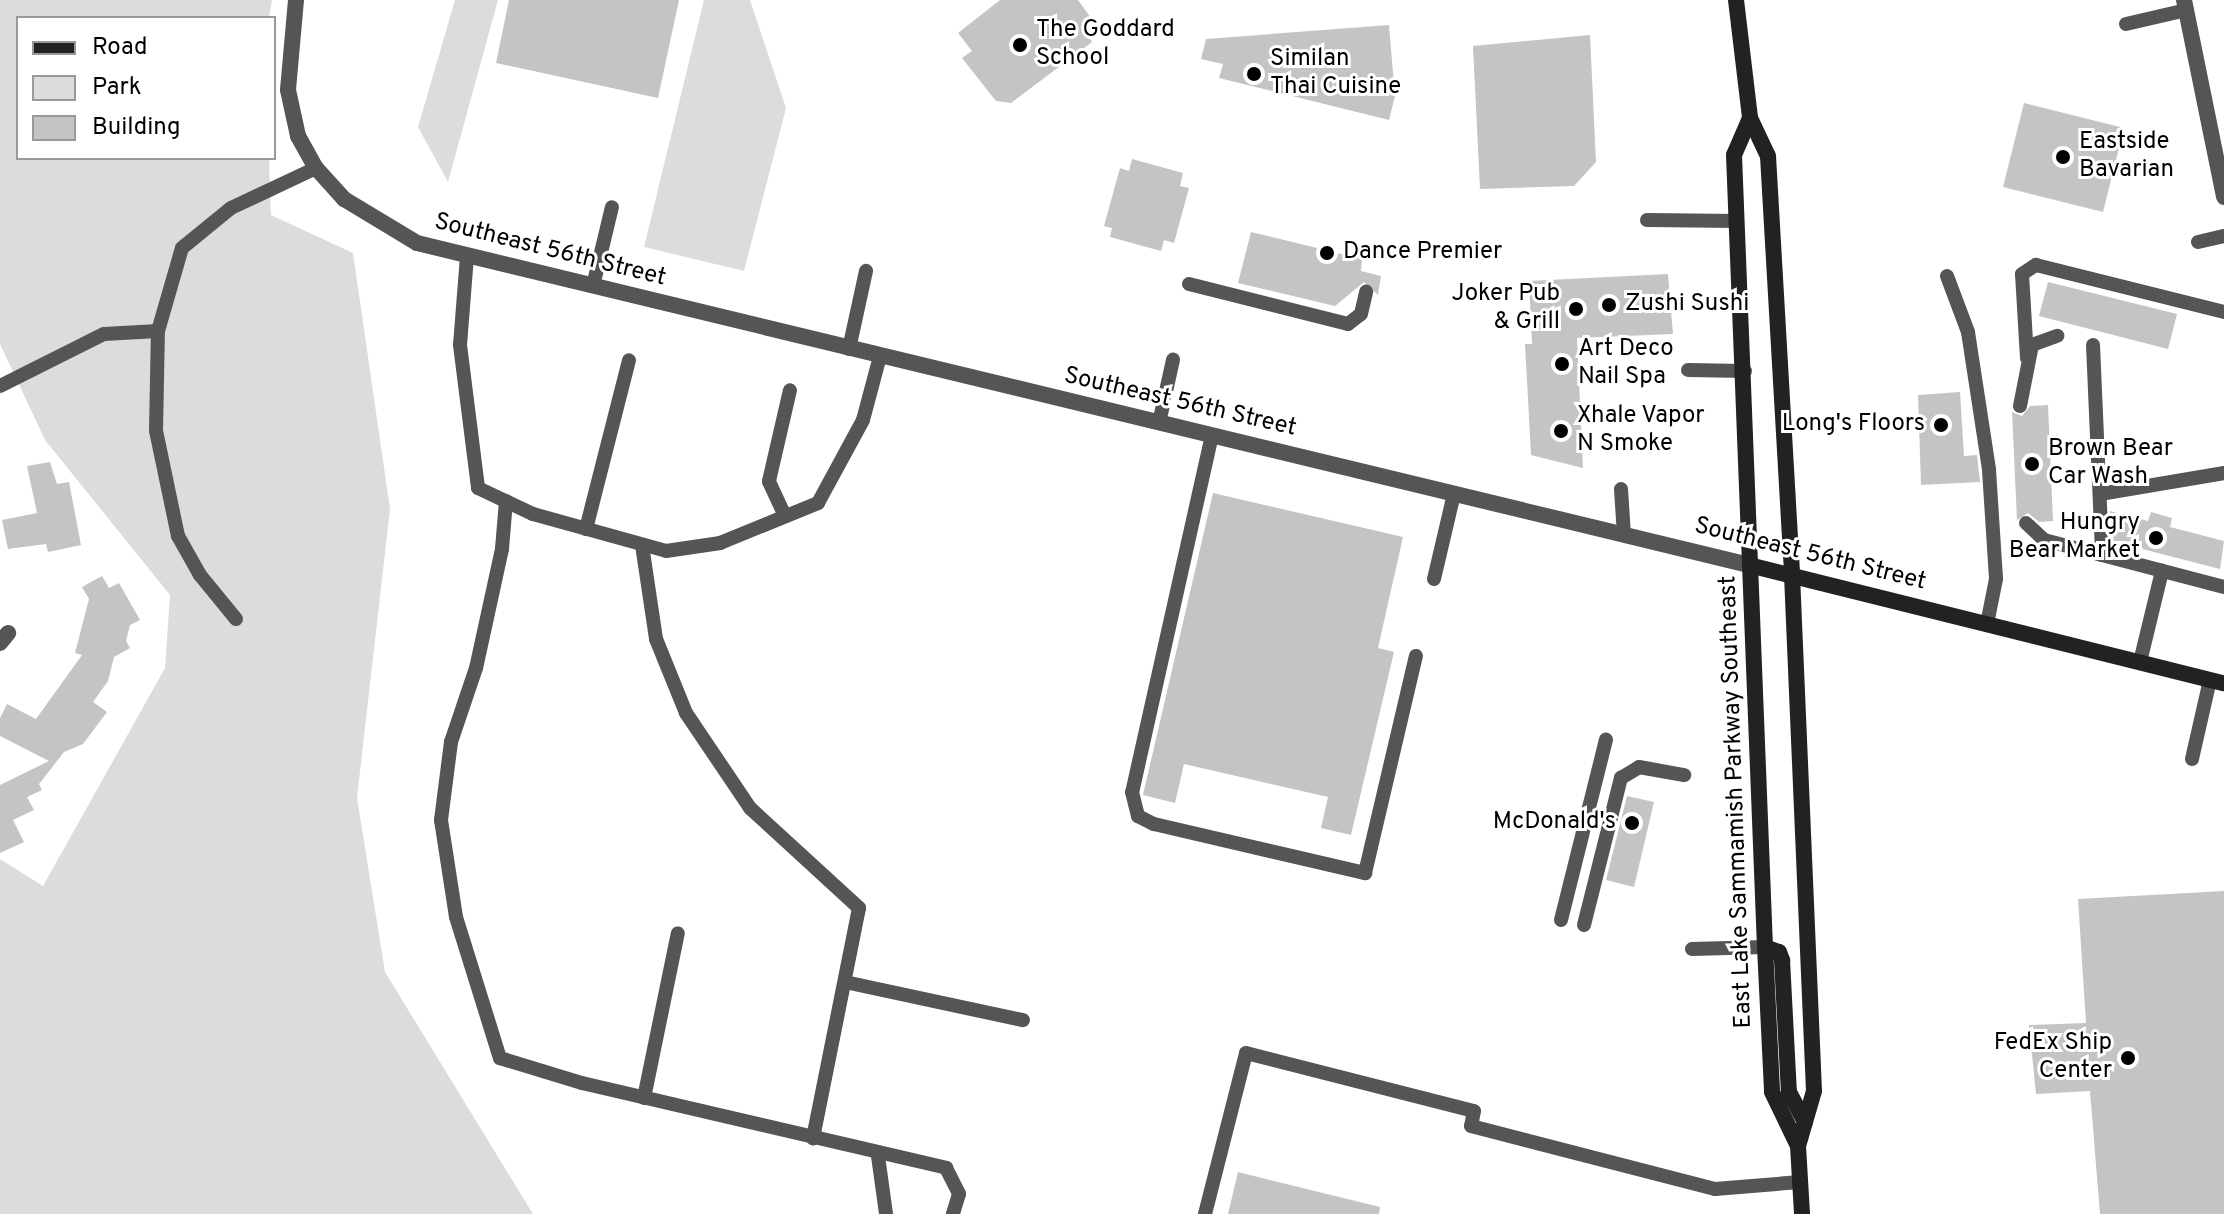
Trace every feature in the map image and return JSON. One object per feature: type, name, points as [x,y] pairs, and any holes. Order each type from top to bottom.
[{"type":"main road","name":"East Lake Sammamish Parkway Southeast","points":[[1736,0],[1750,118],[1768,156],[1792,575],[1814,1091],[1798,1146],[1802,1214]]},
{"type":"main road","name":"East Lake Sammamish Parkway Southeast","points":[[1750,118],[1734,155],[1753,566],[1765,947],[1772,1092],[1798,1146]]},
{"type":"main road","name":"Southeast 56th Street","points":[[1753,566],[2217,681]]},
{"type":"main road","points":[[1765,947],[1779,952],[1782,960],[1789,1092],[1805,1122]]},
{"type":"street","name":"Southeast 56th Street","points":[[296,0],[288,90],[298,136],[316,168],[344,199],[389,231],[467,256],[1753,566]]},
{"type":"street","points":[[2185,5],[2224,194]]},
{"type":"lane","points":[[2126,24],[2185,5]]},
{"type":"lane","points":[[236,619],[200,575],[178,536],[156,431],[158,331],[182,248],[231,208],[316,168]]},
{"type":"lane","points":[[593,286],[612,207]]},
{"type":"lane","points":[[1647,220],[1737,221]]},
{"type":"lane","points":[[2198,242],[2224,236]]},
{"type":"lane","points":[[467,256],[460,345],[478,488],[586,529],[666,551],[720,543],[818,503],[863,420],[880,356]]},
{"type":"lane","points":[[2020,406],[2027,358],[2022,274],[2036,265],[2224,312]]},
{"type":"lane","points":[[849,349],[866,271]]},
{"type":"lane","points":[[1947,276],[1968,332],[1989,470],[1996,579],[1987,624]]},
{"type":"lane","points":[[1189,284],[1348,324],[1361,314],[1366,292]]},
{"type":"lane","points":[[0,386],[104,334],[158,331]]},
{"type":"lane","points":[[2027,358],[2032,345],[2057,336]]},
{"type":"lane","points":[[2093,345],[2102,555]]},
{"type":"lane","points":[[586,529],[629,360]]},
{"type":"lane","points":[[1159,423],[1173,360]]},
{"type":"lane","points":[[1688,370],[1745,371]]},
{"type":"lane","points":[[785,516],[769,481],[790,390]]},
{"type":"lane","points":[[1212,435],[1131,798],[1138,816],[1154,824],[1365,873],[1416,656]]},
{"type":"lane","points":[[2100,494],[2224,473]]},
{"type":"lane","points":[[1621,489],[1624,535]]},
{"type":"lane","points":[[1434,579],[1454,494]]},
{"type":"lane","points":[[506,501],[502,549],[476,668],[451,742],[443,805],[456,917],[500,1058],[644,1098],[878,1156],[903,1155],[946,1168],[959,1194],[953,1214]]},
{"type":"lane","points":[[2026,523],[2044,540],[2224,587]]},
{"type":"lane","points":[[642,545],[656,639],[686,713],[750,808],[859,908],[813,1138]]},
{"type":"lane","points":[[2140,662],[2162,571]]},
{"type":"lane","points":[[2192,759],[2217,681]]},
{"type":"lane","points":[[1561,920],[1606,740]]},
{"type":"lane","points":[[1584,925],[1621,778],[1639,767],[1684,775]]},
{"type":"lane","points":[[644,1098],[678,933]]},
{"type":"lane","points":[[1692,949],[1765,947]]},
{"type":"lane","points":[[845,982],[1023,1020]]},
{"type":"lane","points":[[1205,1214],[1246,1053],[1474,1111],[1471,1126],[1715,1189],[1800,1182]]},
{"type":"lane","points":[[878,1156],[886,1214]]},
{"type":"green space","points":[[0,0],[272,0],[269,16],[16,16],[16,160],[269,160],[271,215],[353,253],[390,509],[357,798],[385,972],[533,1214],[0,1214],[0,859],[43,886],[165,668],[170,595],[45,440],[0,344]]},
{"type":"green space","points":[[455,0],[498,0],[448,182],[418,127]]},
{"type":"green space","points":[[704,0],[750,0],[786,108],[744,271],[644,247]]},
{"type":"building","points":[[509,0],[679,0],[658,98],[496,63]]},
{"type":"building","points":[[1000,0],[1078,0],[1099,29],[1088,36],[1092,42],[1011,103],[996,101],[962,58],[972,51],[958,33]]},
{"type":"building","points":[[1389,25],[1395,96],[1389,120],[1219,78],[1223,64],[1201,59],[1206,39]]},
{"type":"building","points":[[1590,35],[1596,162],[1574,186],[1480,189],[1473,46]]},
{"type":"building","name":"Eastside Bavarian","points":[[2024,103],[2124,128],[2103,212],[2003,187]]},
{"type":"building","points":[[1132,159],[1183,173],[1180,186],[1189,188],[1174,243],[1164,240],[1161,251],[1110,237],[1112,228],[1104,226],[1120,168],[1129,171]]},
{"type":"building","points":[[1251,232],[1362,259],[1361,271],[1381,276],[1378,295],[1364,282],[1335,306],[1238,283]]},
{"type":"building","points":[[1668,274],[1673,334],[1577,338],[1583,468],[1531,455],[1525,344],[1532,344],[1529,281]]},
{"type":"building","points":[[2048,282],[2177,314],[2168,349],[2039,316]]},
{"type":"building","name":"Long's Floors","points":[[1960,392],[1964,456],[1977,455],[1980,482],[1921,485],[1918,395]]},
{"type":"building","name":"Brown Bear Car Wash","points":[[2048,405],[2053,521],[2039,522],[2028,513],[2017,520],[2012,412],[2022,416],[2030,406]]},
{"type":"building","points":[[50,462],[57,484],[69,482],[81,545],[48,552],[46,544],[8,549],[2,520],[37,513],[27,466]]},
{"type":"building","points":[[1213,493],[1403,537],[1378,648],[1394,652],[1351,835],[1321,828],[1328,797],[1184,764],[1175,803],[1143,795]]},
{"type":"building","points":[[2110,511],[2148,521],[2151,512],[2172,518],[2170,527],[2224,541],[2220,569],[2111,541]]},
{"type":"building","points":[[102,576],[109,588],[119,583],[140,620],[130,625],[126,641],[130,648],[114,657],[108,681],[93,702],[107,712],[83,744],[64,752],[39,784],[42,790],[27,797],[34,810],[13,820],[24,842],[0,853],[0,785],[49,761],[0,736],[0,718],[7,704],[36,719],[82,655],[75,653],[89,599],[82,587]]},
{"type":"building","name":"McDonald's","points":[[1627,796],[1654,802],[1634,887],[1606,880]]},
{"type":"building","name":"FedEx Ship Center","points":[[2224,891],[2224,1214],[2100,1214],[2090,1091],[2036,1094],[2029,1025],[2086,1023],[2078,899]]},
{"type":"building","points":[[1238,1172],[1380,1207],[1379,1214],[1228,1214]]},
{"type":"place","name":"The Goddard School","points":[[1020,45]]},
{"type":"place","name":"Similan Thai Cuisine","points":[[1254,74]]},
{"type":"place","name":"Eastside Bavarian","points":[[2063,157]]},
{"type":"place","name":"Dance Premier","points":[[1327,253]]},
{"type":"place","name":"Zushi Sushi","points":[[1609,305]]},
{"type":"place","name":"Joker Pub & Grill","points":[[1576,309]]},
{"type":"place","name":"Art Deco Nail Spa","points":[[1562,364]]},
{"type":"place","name":"Long's Floors","points":[[1941,425]]},
{"type":"place","name":"Xhale Vapor N Smoke","points":[[1561,431]]},
{"type":"place","name":"Brown Bear Car Wash","points":[[2032,464]]},
{"type":"place","name":"Hungry Bear Market","points":[[2156,538]]},
{"type":"place","name":"McDonald's","points":[[1632,823]]},
{"type":"place","name":"FedEx Ship Center","points":[[2128,1058]]}]
